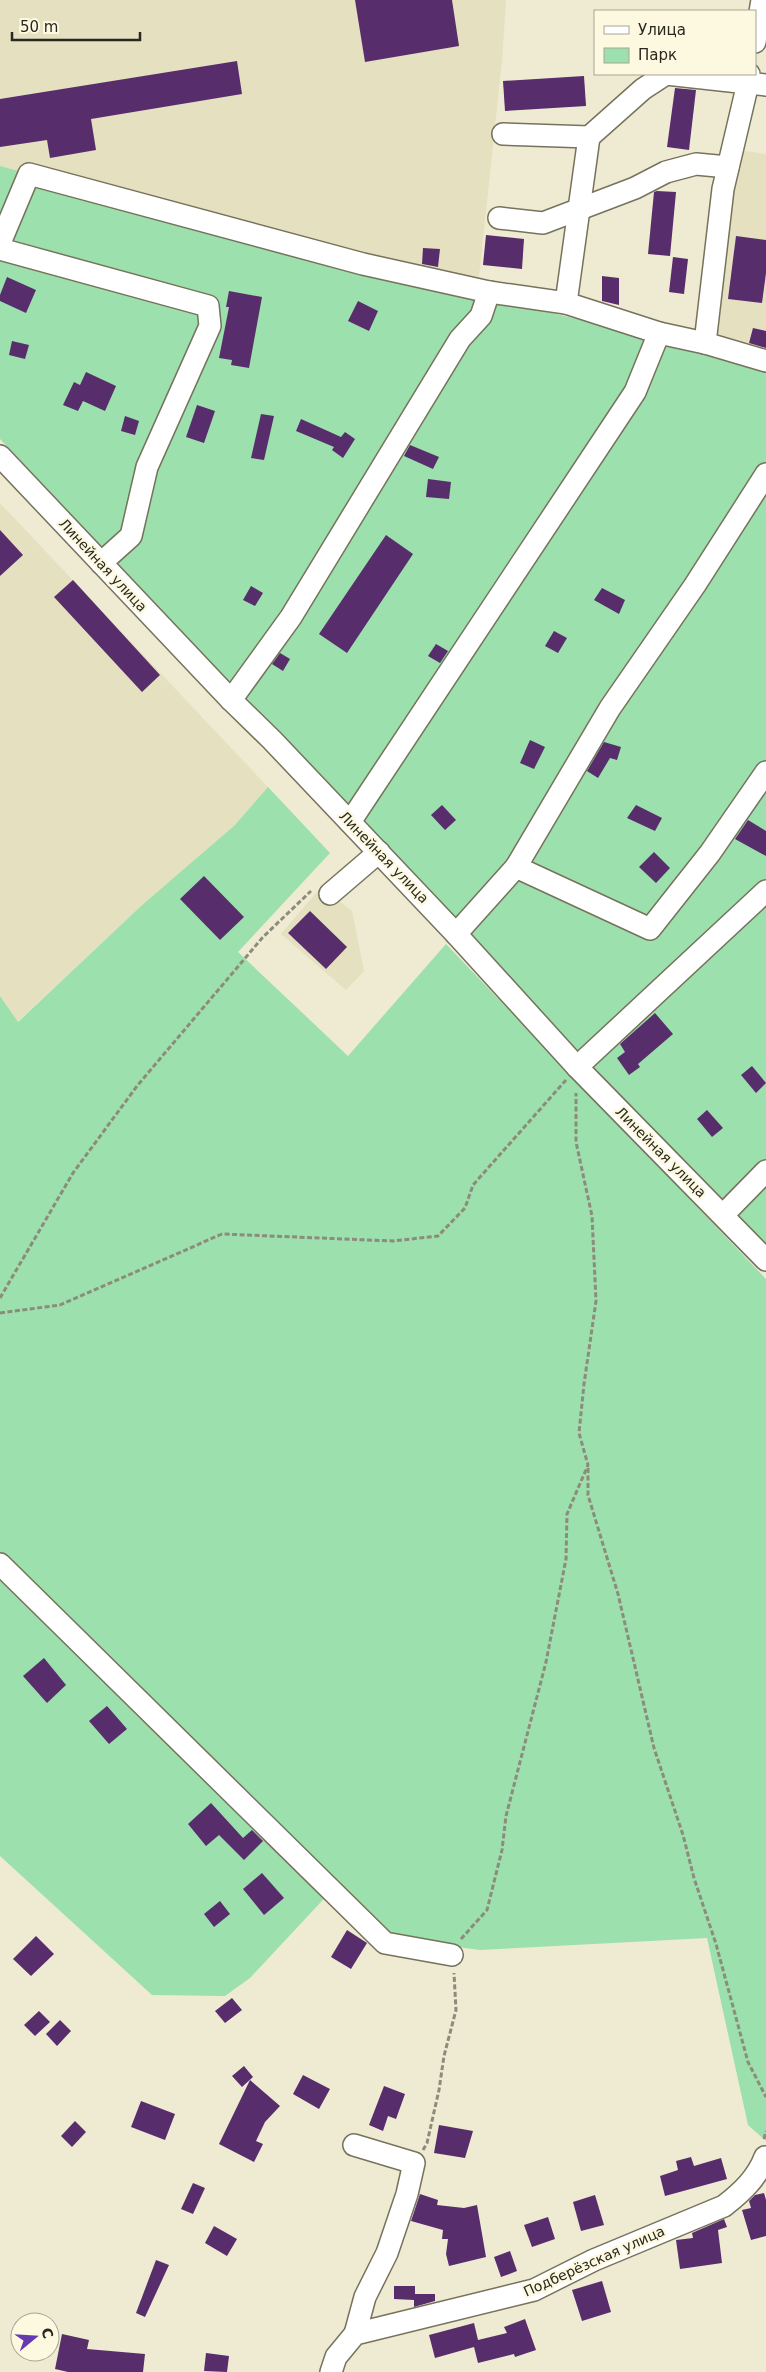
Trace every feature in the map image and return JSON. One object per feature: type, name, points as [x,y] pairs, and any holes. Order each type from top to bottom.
[{"type":"street","points":[[756,36],[762,0]]},
{"type":"street","points":[[566,303],[588,137],[643,89],[664,75]]},
{"type":"street","points":[[679,75],[754,81],[723,189],[705,343]]},
{"type":"street","points":[[503,134],[588,137]]},
{"type":"street","points":[[499,218],[543,223],[578,211],[666,172],[696,164],[728,167]]},
{"type":"street","points":[[0,243],[30,174],[363,264],[488,292],[566,303],[659,333],[705,343],[766,361]]},
{"type":"street","points":[[0,249],[208,306],[210,326],[147,467],[131,536],[102,562]]},
{"type":"street","points":[[231,700],[291,617],[460,339],[481,316],[488,292]]},
{"type":"street","points":[[350,822],[635,392],[659,333]]},
{"type":"street","name":"Линейная улица","points":[[0,456],[231,700],[379,852],[456,934],[576,1068],[723,1214],[766,1260]]},
{"type":"street","points":[[456,934],[516,867],[610,708],[695,585],[766,474]]},
{"type":"street","points":[[516,867],[650,929],[710,853],[766,772]]},
{"type":"street","points":[[324,889],[379,852]]},
{"type":"street","points":[[576,1068],[766,891]]},
{"type":"street","points":[[723,1214],[766,1171]]},
{"type":"street","points":[[0,1564],[385,1943],[452,1955]]},
{"type":"street","points":[[331,2372],[336,2357],[355,2334],[365,2297],[387,2253],[407,2194],[414,2163],[354,2145]]},
{"type":"street","name":"Подберёзская улица","points":[[355,2334],[534,2290],[594,2260],[724,2206],[738,2195],[759,2172],[765,2157]]},
{"type":"path","points":[[0,1298],[74,1173],[137,1086],[263,937],[324,889]]},
{"type":"path","points":[[0,1313],[60,1304],[222,1234],[393,1241],[438,1236],[465,1208],[473,1185],[576,1068]]},
{"type":"path","points":[[576,1068],[576,1142],[592,1216],[596,1301],[579,1433],[588,1465],[588,1495],[618,1594],[654,1748],[684,1835],[694,1878],[716,1944],[748,2062],[766,2097]]},
{"type":"path","points":[[414,2163],[427,2144],[439,2090],[444,2056],[456,2010],[452,1955],[464,1934],[487,1910],[502,1850],[506,1816],[546,1662],[566,1559],[567,1514],[588,1465]]},
{"type":"shaded area","points":[[0,0],[506,0],[502,61],[477,295],[0,166]]},
{"type":"shaded area","points":[[739,150],[766,154],[766,364],[713,352]]},
{"type":"shaded area","points":[[0,503],[268,787],[235,825],[141,906],[17,1022],[0,996]]},
{"type":"shaded area","points":[[321,887],[352,911],[364,971],[346,990],[281,934]]},
{"type":"green space","points":[[0,166],[477,295],[766,364],[766,1250],[0,439]]},
{"type":"green space","points":[[268,787],[330,853],[238,952],[348,1056],[446,944],[766,1279],[766,2141],[748,2125],[707,1938],[480,1950],[392,1938],[333,1889],[250,1978],[225,1996],[152,1995],[0,1856],[0,996],[18,1022],[141,906],[235,825]]},
{"type":"building","points":[[355,0],[452,0],[459,46],[365,62]]},
{"type":"building","points":[[237,61],[242,94],[91,119],[96,150],[50,158],[47,140],[0,147],[0,99]]},
{"type":"building","points":[[584,76],[586,106],[505,111],[503,81]]},
{"type":"building","points":[[675,88],[696,90],[689,150],[667,147]]},
{"type":"building","points":[[654,192],[676,192],[670,256],[648,254]]},
{"type":"building","points":[[486,235],[524,239],[522,269],[483,265]]},
{"type":"building","points":[[736,236],[766,240],[766,273],[762,303],[728,299]]},
{"type":"building","points":[[423,248],[440,249],[438,267],[422,264]]},
{"type":"building","points":[[673,257],[688,259],[684,294],[669,292]]},
{"type":"building","points":[[602,276],[619,278],[619,305],[602,301]]},
{"type":"building","points":[[7,277],[36,290],[26,313],[0,301],[0,295]]},
{"type":"building","points":[[229,291],[262,297],[249,368],[231,365],[232,360],[219,358],[229,307],[226,307]]},
{"type":"building","points":[[358,301],[378,311],[369,331],[348,321]]},
{"type":"building","points":[[753,328],[766,331],[766,348],[749,343]]},
{"type":"building","points":[[12,341],[29,345],[25,359],[9,355]]},
{"type":"building","points":[[86,372],[116,386],[105,411],[83,401],[78,411],[63,405],[74,382],[80,385]]},
{"type":"building","points":[[197,405],[215,411],[204,443],[186,437]]},
{"type":"building","points":[[261,414],[274,416],[264,460],[251,458]]},
{"type":"building","points":[[125,416],[139,421],[135,435],[121,431]]},
{"type":"building","points":[[301,419],[341,437],[345,432],[355,439],[343,458],[332,450],[334,447],[296,431]]},
{"type":"building","points":[[410,445],[439,457],[433,469],[404,456]]},
{"type":"building","points":[[428,479],[451,482],[449,499],[426,497]]},
{"type":"building","points":[[0,530],[23,555],[0,576]]},
{"type":"building","points":[[386,535],[413,554],[347,653],[319,634]]},
{"type":"building","points":[[73,580],[160,675],[142,692],[54,597]]},
{"type":"building","points":[[251,586],[263,593],[255,606],[243,600]]},
{"type":"building","points":[[602,588],[625,600],[619,614],[594,600]]},
{"type":"building","points":[[554,631],[567,638],[558,653],[545,646]]},
{"type":"building","points":[[436,644],[448,651],[440,663],[428,656]]},
{"type":"building","points":[[280,653],[290,659],[283,671],[272,664]]},
{"type":"building","points":[[530,740],[545,747],[534,769],[520,763]]},
{"type":"building","points":[[604,742],[621,747],[617,760],[610,758],[598,778],[587,771]]},
{"type":"building","points":[[442,805],[456,820],[445,830],[431,815]]},
{"type":"building","points":[[636,805],[662,818],[655,831],[627,818]]},
{"type":"building","points":[[748,820],[766,831],[766,856],[735,839]]},
{"type":"building","points":[[654,852],[670,868],[656,883],[639,867]]},
{"type":"building","points":[[204,876],[244,917],[220,940],[180,899]]},
{"type":"building","points":[[310,911],[347,947],[326,969],[288,933]]},
{"type":"building","points":[[655,1013],[673,1034],[638,1064],[640,1067],[629,1075],[617,1058],[625,1052],[620,1044]]},
{"type":"building","points":[[752,1066],[766,1083],[756,1093],[741,1075]]},
{"type":"building","points":[[707,1110],[723,1128],[712,1137],[697,1119]]},
{"type":"building","points":[[44,1658],[66,1685],[47,1703],[23,1676]]},
{"type":"building","points":[[107,1706],[127,1729],[109,1744],[89,1721]]},
{"type":"building","points":[[211,1803],[243,1838],[252,1830],[263,1841],[244,1860],[219,1835],[206,1846],[188,1824]]},
{"type":"building","points":[[262,1873],[284,1898],[264,1915],[243,1889]]},
{"type":"building","points":[[220,1901],[230,1914],[214,1927],[204,1914]]},
{"type":"building","points":[[347,1930],[367,1943],[351,1969],[331,1957]]},
{"type":"building","points":[[36,1936],[54,1954],[31,1976],[13,1959]]},
{"type":"building","points":[[232,1998],[242,2010],[225,2023],[215,2011]]},
{"type":"building","points":[[39,2011],[50,2022],[35,2036],[24,2025]]},
{"type":"building","points":[[60,2020],[71,2031],[57,2046],[46,2034]]},
{"type":"building","points":[[244,2066],[253,2077],[242,2087],[232,2076]]},
{"type":"building","points":[[303,2075],[330,2089],[319,2109],[293,2094]]},
{"type":"building","points":[[250,2080],[280,2106],[265,2122],[256,2141],[263,2144],[254,2162],[219,2144]]},
{"type":"building","points":[[384,2086],[405,2094],[396,2119],[388,2116],[383,2131],[369,2125]]},
{"type":"building","points":[[141,2101],[175,2114],[165,2140],[131,2127]]},
{"type":"building","points":[[75,2121],[86,2132],[72,2147],[61,2136]]},
{"type":"building","points":[[439,2125],[473,2131],[465,2158],[434,2153]]},
{"type":"building","points":[[691,2157],[694,2166],[721,2158],[727,2179],[665,2196],[660,2176],[678,2170],[676,2161]]},
{"type":"building","points":[[193,2183],[205,2188],[193,2214],[181,2209]]},
{"type":"building","points":[[764,2193],[766,2200],[766,2236],[751,2240],[742,2210],[751,2208],[749,2201],[755,2195]]},
{"type":"building","points":[[420,2194],[438,2200],[437,2205],[464,2208],[477,2205],[486,2257],[449,2266],[446,2254],[448,2239],[442,2239],[443,2230],[411,2221]]},
{"type":"building","points":[[595,2195],[604,2225],[581,2231],[573,2202]]},
{"type":"building","points":[[548,2217],[555,2239],[532,2247],[524,2225]]},
{"type":"building","points":[[724,2219],[727,2227],[718,2230],[722,2263],[680,2269],[676,2240],[693,2238],[692,2233]]},
{"type":"building","points":[[214,2226],[237,2239],[227,2256],[205,2243]]},
{"type":"building","points":[[510,2251],[517,2271],[501,2277],[494,2257]]},
{"type":"building","points":[[156,2260],[169,2265],[145,2317],[136,2313]]},
{"type":"building","points":[[602,2281],[611,2312],[582,2321],[572,2290]]},
{"type":"building","points":[[394,2286],[415,2286],[415,2294],[435,2294],[435,2301],[414,2307],[414,2300],[394,2299]]},
{"type":"building","points":[[525,2319],[536,2350],[515,2357],[514,2354],[478,2363],[474,2347],[435,2358],[429,2335],[474,2323],[478,2340],[507,2333],[504,2327]]},
{"type":"building","points":[[62,2334],[89,2340],[87,2349],[145,2354],[143,2372],[68,2372],[55,2369],[56,2362],[60,2362]]},
{"type":"building","points":[[206,2353],[229,2356],[227,2372],[204,2371]]}]
